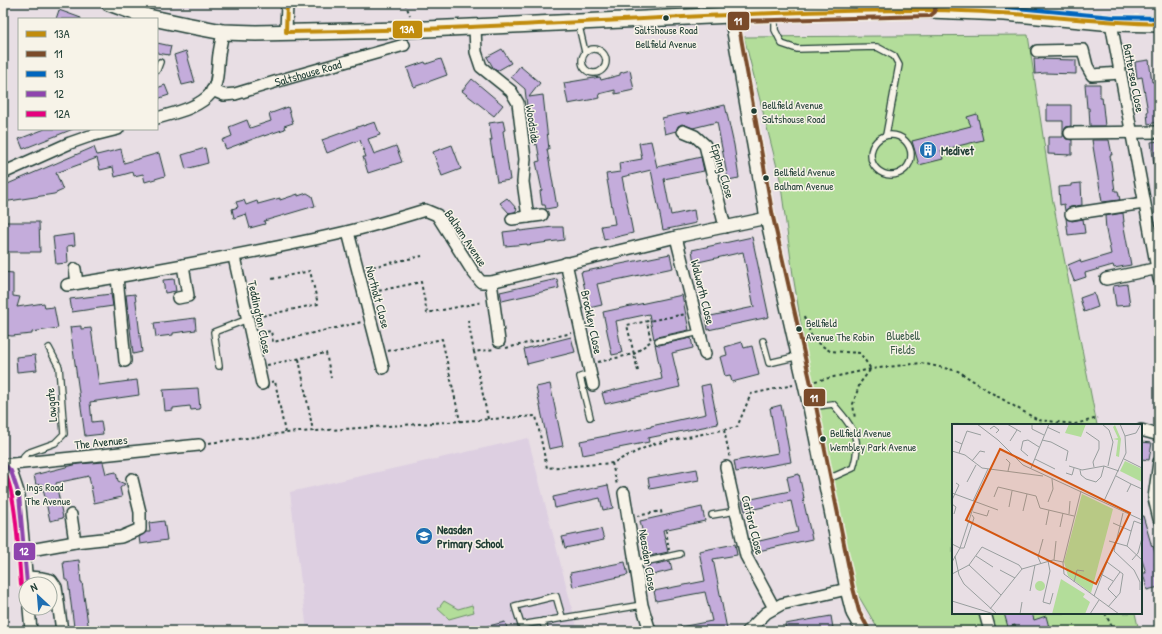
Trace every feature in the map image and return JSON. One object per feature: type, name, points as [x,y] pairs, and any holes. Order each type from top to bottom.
[{"type":"main road","points":[[109,3],[153,18]]},
{"type":"main road","points":[[158,19],[224,32],[256,33],[404,30],[929,6],[1111,23],[1159,24]]},
{"type":"street","points":[[286,32],[287,3]]},
{"type":"street","points":[[731,15],[768,218],[805,383],[847,590],[854,613],[862,631]]},
{"type":"street","name":"Battersea Close","points":[[1111,23],[1158,272]]},
{"type":"street","name":"Woodside","points":[[475,27],[476,52],[481,68],[511,91],[518,103],[526,159],[523,182],[528,217]]},
{"type":"street","points":[[158,118],[186,109],[205,98],[212,90],[216,77],[224,32]]},
{"type":"street","name":"Saltshouse Road","points":[[212,90],[224,95],[235,94],[404,45]]},
{"type":"street","points":[[1037,51],[1083,50],[1087,66],[1092,75],[1120,73]]},
{"type":"street","points":[[3,173],[66,145],[90,136],[114,130]]},
{"type":"street","name":"Epping Close","points":[[683,132],[695,136],[705,145],[725,228]]},
{"type":"street","points":[[1070,133],[1159,132]]},
{"type":"street","points":[[1072,214],[1144,203]]},
{"type":"street","name":"Balham Avenue","points":[[75,269],[72,284],[234,257],[348,232],[425,210],[437,215],[481,282],[491,282]]},
{"type":"street","points":[[512,219],[542,215]]},
{"type":"street","points":[[500,344],[491,282],[676,237],[768,218]]},
{"type":"street","name":"Northolt Close","points":[[348,232],[384,368]]},
{"type":"street","name":"Walworth Close","points":[[676,237],[705,354]]},
{"type":"street","name":"Teddington Close","points":[[234,257],[262,384]]},
{"type":"street","name":"Brockley Close","points":[[566,264],[593,386]]},
{"type":"street","points":[[178,298],[188,296],[183,265]]},
{"type":"street","points":[[1106,279],[1158,272]]},
{"type":"street","points":[[117,277],[125,361]]},
{"type":"street","points":[[1142,430],[1159,435]]},
{"type":"street","name":"The Avenues","points":[[4,465],[199,444]]},
{"type":"street","points":[[1159,462],[1154,498],[1159,519]]},
{"type":"street","points":[[4,465],[11,471],[19,496],[27,576]]},
{"type":"street","name":"Catford Close","points":[[726,467],[746,556],[774,608]]},
{"type":"street","points":[[24,551],[75,542],[121,537],[140,529],[140,512],[132,479]]},
{"type":"street","name":"Neasden Close","points":[[624,492],[642,605],[650,631]]},
{"type":"street","points":[[71,515],[75,542]]},
{"type":"street","points":[[748,631],[766,613],[789,601],[847,590]]},
{"type":"street","points":[[58,602],[62,631]]},
{"type":"street","points":[[985,614],[990,631]]},
{"type":"street","points":[[30,616],[31,631]]},
{"type":"lane","points":[[776,14],[775,30],[782,44],[797,49],[877,47],[894,56],[899,65],[886,135]]},
{"type":"lane","points":[[578,22],[585,52],[582,59],[582,64],[586,71],[594,73],[602,70],[606,63],[603,52],[592,48],[585,52]]},
{"type":"lane","points":[[158,67],[160,62]]},
{"type":"lane","points":[[886,135],[899,136],[909,144],[911,151],[912,157],[906,169],[895,176],[888,176],[876,169],[870,156],[874,143],[879,138],[886,135]]},
{"type":"lane","points":[[219,366],[214,332],[248,319]]},
{"type":"lane","points":[[658,341],[700,332]]},
{"type":"lane","points":[[763,341],[769,363],[799,356]]},
{"type":"lane","name":"Lowgate","points":[[23,463],[24,456],[27,453],[55,443],[64,434],[59,367],[49,348]]},
{"type":"lane","points":[[590,374],[580,377],[590,417]]},
{"type":"lane","points":[[810,407],[833,404],[847,422],[857,440],[857,455],[853,468],[835,476],[824,476]]},
{"type":"lane","points":[[712,515],[736,511]]},
{"type":"lane","points":[[635,564],[680,554]]},
{"type":"lane","points":[[562,617],[556,596],[515,606],[521,625],[562,617],[642,605]]},
{"type":"lane","points":[[543,621],[545,631]]},
{"type":"path","points":[[405,3],[410,15]]},
{"type":"path","points":[[358,270],[422,256]]},
{"type":"path","points":[[248,319],[318,304],[310,271],[272,279]]},
{"type":"path","points":[[364,294],[421,282],[427,313],[465,307],[494,300]]},
{"type":"path","points":[[638,370],[627,325],[695,312]]},
{"type":"path","points":[[804,317],[813,340],[830,350],[860,353],[871,369]]},
{"type":"path","points":[[251,335],[271,331],[272,342],[371,320]]},
{"type":"path","points":[[468,320],[488,419]]},
{"type":"path","points":[[595,362],[634,354],[651,341],[647,321]]},
{"type":"path","points":[[474,352],[500,344],[508,348],[581,331]]},
{"type":"path","points":[[380,353],[442,339],[460,421]]},
{"type":"path","points":[[258,367],[326,353],[331,378]]},
{"type":"path","points":[[299,359],[313,431]]},
{"type":"path","points":[[199,444],[285,432],[536,416],[547,468],[612,463],[654,444],[737,427],[751,394],[871,369],[921,363],[958,371],[1038,420],[1075,424],[1098,418]]},
{"type":"path","points":[[857,440],[853,404],[860,383],[871,369]]},
{"type":"path","points":[[262,384],[276,381],[285,432]]},
{"type":"path","points":[[724,430],[731,460],[726,467]]},
{"type":"path","points":[[612,463],[619,491],[624,492]]},
{"type":"path","points":[[628,518],[661,511],[662,516]]},
{"type":"path","points":[[666,530],[671,556]]},
{"type":"path","points":[[1106,614],[1115,631]]},
{"type":"path","points":[[1111,631],[1112,625]]},
{"type":"shaded area","name":"Neasden Primary School","points":[[528,438],[578,631],[307,631],[290,492]]},
{"type":"green space","name":"Bluebell Fields","points":[[1028,35],[1052,197],[1097,424],[952,424],[952,614],[1135,614],[1139,631],[881,631],[878,629],[855,590],[808,367],[793,275],[780,179],[744,37]]},
{"type":"green space","points":[[444,601],[458,609],[472,605],[474,612],[449,619],[438,609]]},
{"type":"building","points":[[59,10],[81,18],[56,18]]},
{"type":"building","points":[[158,43],[171,46],[169,55],[158,53]]},
{"type":"building","points":[[502,49],[511,63],[497,71],[494,69],[487,57]]},
{"type":"building","points":[[186,51],[195,82],[182,85],[174,55]]},
{"type":"building","points":[[441,59],[447,75],[414,87],[407,68]]},
{"type":"building","points":[[1034,59],[1076,60],[1076,74],[1035,74]]},
{"type":"building","points":[[1149,60],[1152,82],[1158,81],[1159,122],[1148,124],[1148,112],[1142,77],[1137,78],[1135,62]]},
{"type":"building","points":[[520,66],[540,83],[529,97],[543,95],[549,149],[547,149],[557,207],[546,209],[545,205],[542,205],[540,191],[542,190],[536,162],[540,161],[537,144],[535,145],[525,89],[511,77]]},
{"type":"building","points":[[630,70],[634,90],[615,94],[615,90],[599,94],[600,98],[568,104],[564,83],[600,77],[601,80],[620,75],[620,73]]},
{"type":"building","points":[[472,79],[503,105],[494,116],[462,91]]},
{"type":"building","points":[[1085,84],[1100,84],[1100,97],[1102,97],[1105,126],[1090,126]]},
{"type":"building","points":[[165,85],[169,95],[158,99],[158,88]]},
{"type":"building","points":[[725,105],[734,145],[739,178],[728,180],[717,122],[693,128],[682,124],[678,126],[676,131],[665,134],[662,118]]},
{"type":"building","points":[[1047,105],[1071,105],[1071,126],[1066,127],[1063,133],[1063,121],[1047,121]]},
{"type":"building","points":[[288,107],[293,123],[284,126],[285,129],[226,149],[222,140],[232,136],[229,127],[247,120],[250,128],[271,121],[269,114]]},
{"type":"building","points":[[977,114],[983,140],[941,150],[943,159],[919,165],[912,141],[971,126],[967,117]]},
{"type":"building","points":[[503,121],[510,180],[497,182],[490,140],[492,140],[489,123]]},
{"type":"building","points":[[375,122],[380,135],[368,139],[374,154],[396,146],[402,162],[368,173],[363,157],[366,157],[360,140],[327,153],[322,140]]},
{"type":"building","points":[[42,130],[70,130],[23,149],[19,139]]},
{"type":"building","points":[[1063,133],[1066,139],[1072,140],[1072,155],[1048,154],[1048,137],[1063,137]]},
{"type":"building","points":[[1092,140],[1109,140],[1112,155],[1110,155],[1115,191],[1118,191],[1120,200],[1102,202]]},
{"type":"building","points":[[651,141],[657,167],[701,157],[704,171],[664,179],[671,215],[694,210],[696,223],[663,230],[651,170],[622,177],[633,233],[604,240],[601,226],[615,224],[606,174],[620,172],[619,163],[642,159],[639,143]]},
{"type":"building","points":[[1159,141],[1159,165],[1154,165],[1151,142]]},
{"type":"building","points":[[452,145],[461,169],[442,176],[433,152]]},
{"type":"building","points":[[94,147],[97,155],[121,149],[124,163],[159,153],[165,176],[145,182],[143,174],[134,176],[133,172],[115,177],[113,167],[100,170],[97,158],[56,173],[63,190],[54,194],[3,202],[3,186]]},
{"type":"building","points":[[205,148],[208,163],[186,169],[182,155]]},
{"type":"building","points":[[1081,183],[1082,205],[1070,207],[1065,211],[1064,204],[1060,205],[1059,187]]},
{"type":"building","points":[[307,193],[312,196],[315,206],[264,221],[265,224],[250,228],[246,214],[234,218],[232,209],[238,207],[236,202],[244,200],[246,205],[257,201],[258,204]]},
{"type":"building","points":[[507,198],[517,209],[515,212],[509,213],[500,203]]},
{"type":"building","points":[[1123,213],[1123,222],[1131,265],[1114,268],[1113,265],[1085,273],[1086,277],[1074,281],[1068,265],[1080,260],[1081,263],[1111,254],[1105,216]]},
{"type":"building","points":[[1066,218],[1072,221],[1083,219],[1085,233],[1068,235]]},
{"type":"building","points":[[3,222],[39,222],[40,252],[5,252]]},
{"type":"building","points":[[563,227],[564,240],[527,245],[505,246],[503,232]]},
{"type":"building","points":[[74,234],[75,245],[67,246],[68,263],[56,264],[53,237]]},
{"type":"building","points":[[752,237],[769,317],[708,330],[706,317],[754,307],[743,252],[694,263],[692,250]]},
{"type":"building","points":[[670,254],[673,268],[597,284],[602,305],[589,308],[581,272]]},
{"type":"building","points":[[3,272],[13,273],[13,296],[20,297],[17,307],[44,303],[45,308],[54,307],[58,328],[32,332],[32,334],[12,336],[3,335]]},
{"type":"building","points":[[174,279],[176,291],[165,293],[163,280]]},
{"type":"building","points":[[557,279],[559,288],[502,301],[500,292]]},
{"type":"building","points":[[1127,284],[1130,305],[1116,306],[1113,286]]},
{"type":"building","points":[[1094,293],[1098,307],[1084,312],[1080,298]]},
{"type":"building","points":[[111,294],[113,306],[72,312],[70,299]]},
{"type":"building","points":[[135,294],[142,352],[133,354],[126,295]]},
{"type":"building","points":[[682,295],[689,330],[654,339],[649,314],[616,321],[622,353],[612,355],[603,312]]},
{"type":"building","points":[[195,318],[196,330],[156,337],[154,323]]},
{"type":"building","points":[[81,326],[81,329],[91,328],[99,385],[137,380],[139,395],[90,402],[92,422],[101,421],[103,434],[85,436],[70,327]]},
{"type":"building","points":[[571,337],[575,352],[527,364],[524,349]]},
{"type":"building","points":[[691,338],[693,348],[672,353],[680,387],[605,404],[602,393],[662,379],[655,344],[659,345]]},
{"type":"building","points":[[742,342],[744,348],[752,346],[759,375],[732,382],[730,375],[725,376],[720,357],[727,355],[725,347]]},
{"type":"building","points":[[35,355],[37,370],[17,372],[16,357]]},
{"type":"building","points":[[550,384],[563,446],[549,449],[536,387]]},
{"type":"building","points":[[710,384],[718,424],[648,438],[649,442],[583,455],[580,441],[706,414],[701,386]]},
{"type":"building","points":[[198,388],[200,409],[191,410],[190,406],[173,408],[173,410],[165,411],[163,390]]},
{"type":"building","points":[[781,405],[791,462],[736,472],[734,461],[778,453],[770,408]]},
{"type":"building","points":[[1142,442],[1152,443],[1149,460],[1142,459]]},
{"type":"building","points":[[103,462],[106,474],[116,472],[118,481],[125,484],[120,488],[122,497],[94,503],[89,476],[56,483],[63,518],[50,521],[42,484],[36,485],[34,475],[78,464]]},
{"type":"building","points":[[697,469],[699,480],[650,489],[648,478]]},
{"type":"building","points":[[799,474],[812,539],[754,552],[751,543],[798,532],[791,501],[745,511],[742,501],[790,491],[787,477]]},
{"type":"building","points":[[608,485],[613,508],[603,510],[600,498],[555,508],[553,497]]},
{"type":"building","points":[[702,507],[705,521],[663,530],[668,552],[645,557],[643,549],[646,548],[640,521]]},
{"type":"building","points":[[1142,516],[1158,562],[1155,563],[1159,579],[1159,587],[1147,590],[1143,573],[1146,573],[1142,560]]},
{"type":"building","points":[[164,521],[167,540],[140,544],[139,537],[146,532],[150,532],[149,523]]},
{"type":"building","points":[[601,529],[604,540],[565,548],[562,537]]},
{"type":"building","points":[[735,544],[737,555],[713,559],[727,629],[718,631],[680,631],[680,627],[712,621],[705,592],[656,601],[654,591],[705,581],[699,551]]},
{"type":"building","points":[[79,560],[89,631],[76,631],[76,627],[74,627],[68,580],[65,580],[63,562]]},
{"type":"building","points":[[670,561],[672,570],[649,576],[647,566]]},
{"type":"building","points":[[625,562],[628,575],[573,587],[570,573]]},
{"type":"building","points":[[1004,614],[1032,614],[1034,620],[1046,616],[1050,631],[1022,631],[1021,628],[1016,629],[1015,625],[1008,627]]},
{"type":"building","points":[[831,616],[833,628],[818,631],[786,631],[785,624]]},
{"type":"building","points":[[505,622],[508,631],[481,631],[480,628]]},
{"type":"transit line","name":"13A","points":[[287,3],[286,32],[424,29],[870,10],[985,12],[1159,24]]},
{"type":"transit line","name":"11","points":[[868,628],[859,611],[853,588],[816,406],[773,217],[738,21],[930,16],[935,12],[935,3]]},
{"type":"transit line","name":"13","points":[[935,3],[1006,7],[1113,17],[1159,18]]},
{"type":"transit line","name":"12","points":[[3,465],[11,471],[19,495],[26,576]]},
{"type":"transit line","name":"12A","points":[[3,471],[11,491],[14,507],[20,576]]},
{"type":"place","name":"Saltshouse Road Bellfield Avenue","points":[[666,18]]},
{"type":"place","name":"Bellfield Avenue Saltshouse Road","points":[[754,111]]},
{"type":"place","name":"Medivet","points":[[928,150]]},
{"type":"place","name":"Bellfield Avenue Balham Avenue","points":[[766,178]]},
{"type":"place","name":"Bellfield Avenue The Robin","points":[[799,329]]},
{"type":"place","name":"Bellfield Avenue Wembley Park Avenue","points":[[823,439]]},
{"type":"place","name":"Ings Road The Avenue","points":[[18,493]]},
{"type":"place","name":"Neasden Primary School","points":[[424,536]]}]
